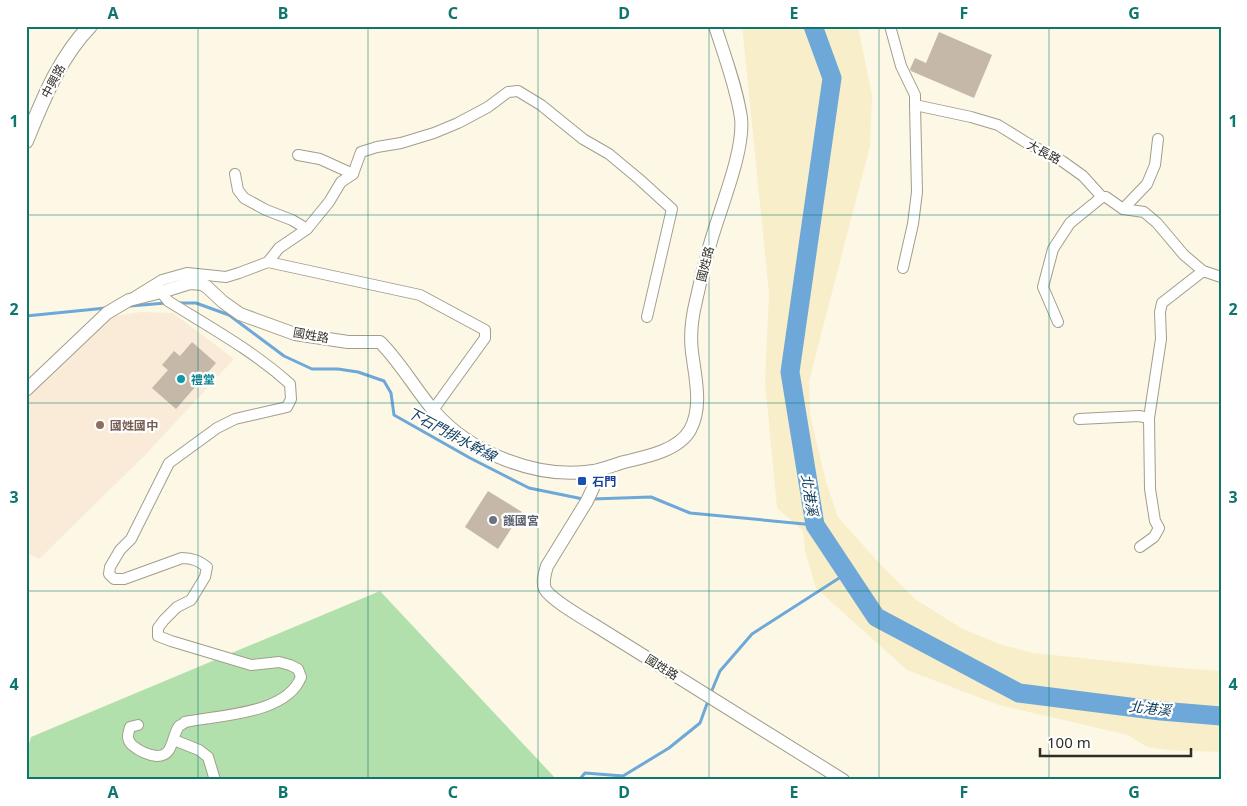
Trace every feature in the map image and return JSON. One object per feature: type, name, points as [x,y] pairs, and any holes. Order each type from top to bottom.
[{"type":"main road","name":"中興路","points":[[26,141],[49,86],[80,36],[90,26]]},
{"type":"street","name":"國姓路","points":[[26,390],[107,313],[129,300],[190,283],[202,284],[240,314],[295,334],[348,342],[380,342],[392,354],[433,410],[471,444],[539,471],[594,471],[667,449],[684,438],[690,430],[696,412],[692,316],[740,135],[741,118],[728,66],[715,26]]},
{"type":"street","points":[[890,26],[901,66],[915,95],[917,192],[913,224],[903,268]]},
{"type":"street","points":[[268,262],[278,248],[307,229],[329,202],[341,182],[353,174],[361,152],[434,133],[488,107],[508,92],[518,90],[583,139],[608,154],[639,179],[672,210],[647,317]]},
{"type":"street","name":"大長路","points":[[915,105],[998,125],[1076,171],[1102,197],[1106,196],[1123,209],[1144,212],[1157,223],[1184,255],[1203,271],[1221,277]]},
{"type":"street","points":[[1123,209],[1147,184],[1155,165],[1158,139]]},
{"type":"street","points":[[298,155],[320,159],[353,174]]},
{"type":"street","points":[[235,174],[238,190],[244,198],[307,229]]},
{"type":"street","points":[[1058,322],[1043,288],[1053,249],[1070,223],[1102,197]]},
{"type":"street","points":[[129,300],[162,280],[187,273],[226,277],[268,262],[420,294],[485,330],[485,338],[433,410]]},
{"type":"street","points":[[1140,547],[1154,536],[1159,528],[1155,521],[1150,489],[1149,418],[1161,339],[1160,312],[1162,303],[1203,271]]},
{"type":"street","points":[[138,725],[130,727],[127,737],[128,741],[148,756],[162,756],[169,750],[179,726],[186,722],[248,712],[271,705],[282,700],[297,687],[301,677],[298,669],[290,665],[279,662],[251,665],[158,636],[158,628],[164,620],[177,607],[191,600],[200,587],[205,578],[207,567],[200,562],[192,558],[182,558],[124,579],[114,579],[109,574],[110,567],[120,550],[131,539],[169,463],[217,428],[235,419],[287,407],[291,399],[290,384],[277,372],[245,348],[168,301],[162,292]]},
{"type":"street","points":[[1080,419],[1139,416],[1149,418]]},
{"type":"street","name":"國姓路","points":[[594,471],[594,486],[587,502],[547,566],[544,576],[546,589],[558,602],[843,780]]},
{"type":"street","points":[[174,740],[193,747],[208,757],[215,780]]},
{"type":"shaded area","name":"國姓國中","points":[[141,312],[173,313],[234,359],[147,453],[39,559],[26,553],[26,397],[108,317]]},
{"type":"green space","points":[[380,591],[557,780],[26,780],[26,754],[31,737]]},
{"type":"sand","name":"北港溪","points":[[742,26],[858,26],[872,95],[870,146],[809,381],[810,414],[826,482],[838,517],[880,564],[915,599],[961,628],[999,644],[1033,653],[1221,671],[1221,752],[1167,750],[1147,747],[1128,735],[999,705],[907,670],[816,588],[805,551],[803,531],[777,508],[765,382],[769,293]]},
{"type":"building","points":[[939,32],[992,55],[974,98],[911,71],[910,69],[915,58],[926,63]]},
{"type":"building","name":"禮堂","points":[[192,342],[216,363],[176,409],[152,388],[168,370],[162,365],[174,351],[180,356]]},
{"type":"building","name":"護國宮","points":[[488,491],[522,512],[498,549],[465,527]]},
{"type":"waterway","name":"北港溪","points":[[813,26],[832,78],[790,372],[815,525],[876,617],[1019,693],[1161,711],[1221,716]]},
{"type":"waterway","name":"下石門排水幹線","points":[[130,306],[166,303]]},
{"type":"waterway","name":"下石門排水幹線","points":[[177,303],[196,303],[229,315],[284,356],[312,369],[338,369],[358,372],[384,381],[391,393],[394,415],[470,458],[529,488],[583,499]]},
{"type":"waterway","name":"下石門排水幹線","points":[[26,316],[106,308]]},
{"type":"waterway","name":"下石門排水幹線","points":[[592,499],[651,497],[690,513],[815,525]]},
{"type":"waterway","points":[[710,695],[720,671],[752,634],[847,573]]},
{"type":"waterway","points":[[579,780],[585,773],[623,776],[669,748],[700,723],[708,701]]},
{"type":"place","name":"禮堂","points":[[181,379]]},
{"type":"place","name":"國姓國中","points":[[100,425]]},
{"type":"place","name":"石門","points":[[582,481]]},
{"type":"place","name":"護國宮","points":[[493,520]]}]
